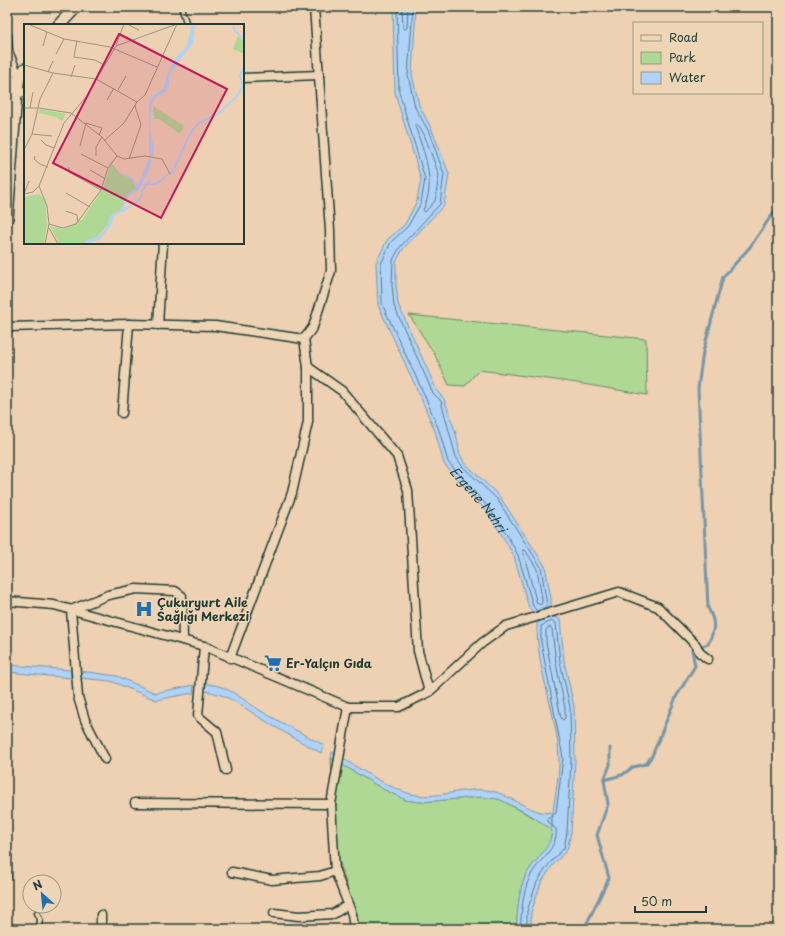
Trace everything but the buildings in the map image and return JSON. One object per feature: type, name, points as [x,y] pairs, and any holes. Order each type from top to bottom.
[{"type":"main road","points":[[60,24],[76,7]]},
{"type":"main road","points":[[7,219],[16,94],[22,73]]},
{"type":"street","points":[[230,658],[292,493],[308,422],[308,367],[304,339],[313,327],[331,271],[330,230],[314,7]]},
{"type":"street","points":[[7,35],[8,51],[22,73]]},
{"type":"street","points":[[244,78],[319,75]]},
{"type":"street","points":[[158,325],[162,244]]},
{"type":"street","points":[[7,327],[129,324],[215,326],[304,339]]},
{"type":"street","points":[[122,413],[129,324]]},
{"type":"street","points":[[308,367],[342,391],[397,456],[408,490],[418,651],[429,692]]},
{"type":"street","points":[[71,610],[108,596],[136,589],[175,591],[182,596],[183,640]]},
{"type":"street","points":[[7,601],[54,605],[204,646],[348,707],[399,707],[429,692],[482,643],[506,626],[557,612],[619,592],[658,607],[696,645],[700,653],[708,659]]},
{"type":"street","points":[[71,610],[78,697],[85,720],[105,759]]},
{"type":"street","points":[[204,646],[198,716],[217,732],[226,770]]},
{"type":"street","points":[[348,707],[331,804],[335,871],[352,914],[354,929]]},
{"type":"street","points":[[135,803],[331,804]]},
{"type":"street","points":[[232,872],[272,880],[320,876],[335,871]]},
{"type":"street","points":[[274,913],[298,916],[333,914],[348,905]]},
{"type":"street","points":[[101,915],[101,929]]},
{"type":"lane","points":[[182,10],[187,24]]},
{"type":"lane","points":[[7,866],[8,877]]},
{"type":"lane","points":[[38,914],[40,919],[39,929]]},
{"type":"green space","points":[[409,315],[646,339],[647,395],[571,382],[479,370],[465,386],[449,385],[434,353]]},
{"type":"green space","points":[[331,758],[383,789],[406,800],[421,802],[480,797],[499,799],[540,821],[552,830],[549,843],[529,869],[523,881],[516,929],[360,929],[335,847]]},
{"type":"water","name":"Ergene Nehri","points":[[393,7],[416,7],[412,74],[419,105],[432,130],[449,174],[444,205],[403,249],[396,262],[398,304],[437,391],[444,399],[456,434],[460,455],[465,463],[500,497],[545,566],[551,598],[551,610],[535,616],[529,608],[514,556],[502,535],[487,512],[444,464],[435,431],[378,305],[376,263],[387,240],[405,224],[417,201],[421,179],[395,93]]},
{"type":"water","points":[[552,616],[560,619],[564,661],[574,707],[575,761],[571,832],[567,850],[552,866],[541,883],[531,912],[531,929],[516,929],[523,881],[529,869],[549,843],[552,830],[532,816],[499,799],[480,797],[421,802],[406,800],[383,789],[331,758],[332,752],[388,785],[407,793],[428,796],[481,790],[499,793],[538,811],[545,813],[551,812],[552,828],[559,758],[555,724],[540,657],[537,623]]},
{"type":"water","points":[[7,665],[71,670],[71,678],[7,672]]},
{"type":"water","points":[[80,671],[117,676],[155,693],[194,685],[193,693],[156,700],[111,681],[80,678]]},
{"type":"water","points":[[204,684],[220,687],[234,693],[261,711],[324,745],[321,753],[232,700],[219,694],[203,691]]},
{"type":"waterway","points":[[604,780],[622,775],[633,767],[646,764],[652,756],[676,697],[695,666],[692,650],[708,644],[712,634],[714,626],[708,608],[698,388],[703,352],[723,277],[750,247],[778,206]]},
{"type":"waterway","points":[[584,929],[609,878],[597,835],[608,804],[604,780],[610,765],[610,748]]},
{"type":"place","name":"Çukuryurt Aile Sağlığı Merkezi","points":[[144,609]]},
{"type":"place","name":"Er-Yalçın Gıda","points":[[273,663]]}]
